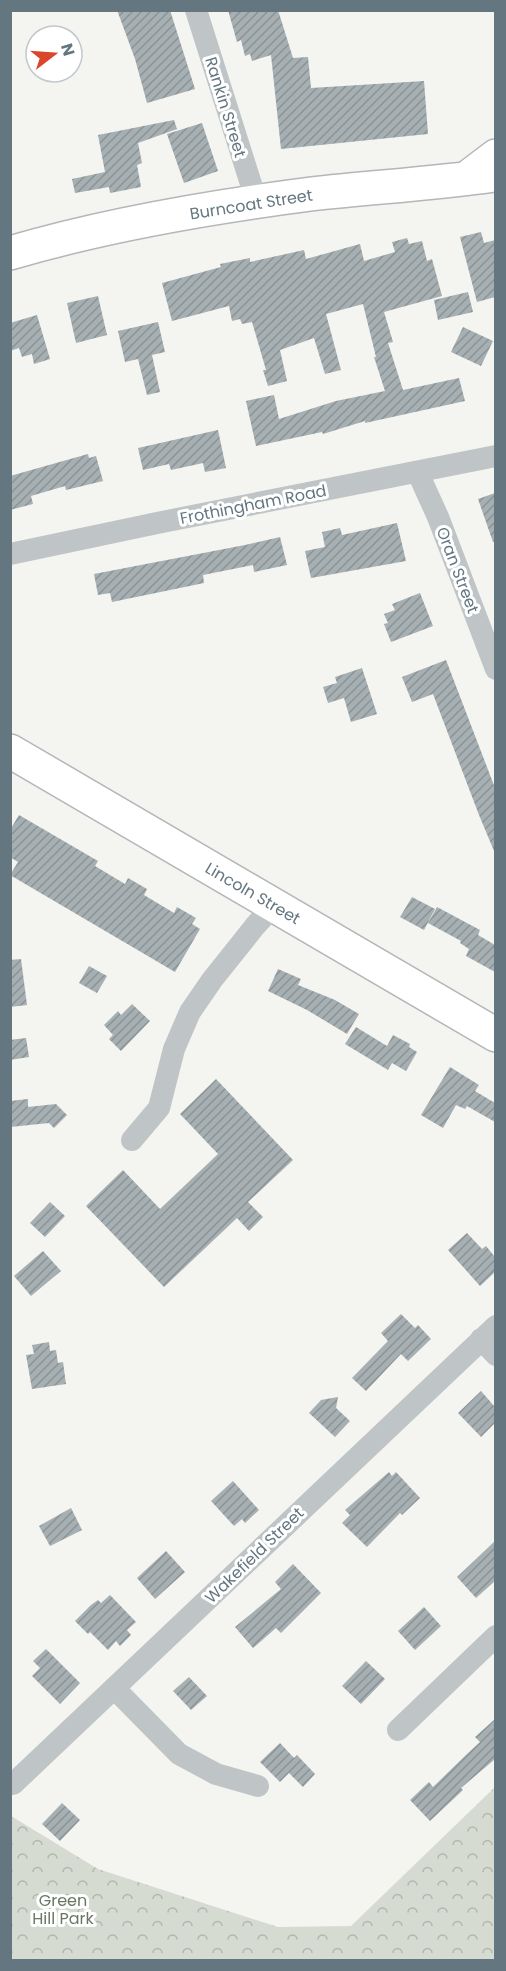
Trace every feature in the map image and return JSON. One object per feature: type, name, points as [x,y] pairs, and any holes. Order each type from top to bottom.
[{"type":"main road","points":[[481,176],[495,156]]},
{"type":"main road","name":"Burncoat Street","points":[[10,253],[48,242],[196,211],[309,194],[481,176]]},
{"type":"main road","name":"Lincoln Street","points":[[10,751],[495,1035]]},
{"type":"street","name":"Rankin Street","points":[[196,10],[257,203]]},
{"type":"street","name":"Frothingham Road","points":[[10,554],[495,456]]},
{"type":"street","name":"Oran Street","points":[[418,473],[438,517],[495,669]]},
{"type":"street","points":[[132,1140],[159,1108],[174,1049],[190,1012],[212,980],[274,905]]},
{"type":"street","name":"Wakefield Street","points":[[13,1784],[491,1340]]},
{"type":"street","points":[[398,1730],[495,1636]]},
{"type":"street","points":[[114,1688],[179,1754],[216,1774],[258,1786]]},
{"type":"green space","name":"Green Hill Park","points":[[495,1787],[495,1960],[11,1960],[11,1816],[98,1869],[278,1927],[351,1926]]},
{"type":"building","points":[[117,10],[170,10],[195,89],[147,103],[135,59]]},
{"type":"building","points":[[228,10],[278,10],[293,58],[308,57],[311,88],[424,81],[428,134],[281,149],[271,55],[252,61],[250,54],[245,56],[241,40],[237,42]]},
{"type":"building","points":[[174,120],[177,129],[138,143],[142,163],[137,165],[141,187],[110,193],[109,187],[75,193],[72,179],[105,172],[98,135]]},
{"type":"building","points":[[202,123],[218,171],[184,183],[167,134]]},
{"type":"building","points":[[481,232],[484,243],[495,240],[495,297],[477,302],[460,237]]},
{"type":"building","points":[[407,238],[409,244],[422,241],[427,261],[432,259],[442,296],[384,312],[393,342],[388,343],[403,390],[459,378],[465,401],[365,423],[365,421],[323,434],[322,432],[256,446],[246,401],[274,395],[279,419],[336,401],[385,391],[374,357],[376,357],[363,304],[326,314],[341,370],[325,374],[314,338],[280,350],[287,381],[268,386],[263,370],[266,370],[252,322],[242,324],[240,319],[232,321],[229,306],[172,321],[162,283],[221,267],[220,264],[250,258],[250,262],[304,250],[306,259],[360,244],[364,261],[395,252],[392,242]]},
{"type":"building","points":[[468,292],[473,312],[438,320],[434,300]]},
{"type":"building","points":[[98,296],[107,335],[76,343],[67,303]]},
{"type":"building","points":[[37,315],[50,359],[34,364],[32,354],[22,357],[19,348],[10,351],[10,323]]},
{"type":"building","points":[[158,322],[165,352],[152,355],[160,392],[147,395],[138,359],[125,362],[118,331]]},
{"type":"building","points":[[463,327],[493,341],[481,366],[451,352]]},
{"type":"building","points":[[218,430],[226,468],[205,472],[203,463],[171,470],[169,464],[143,470],[138,448]]},
{"type":"building","points":[[88,454],[89,458],[96,456],[103,481],[66,490],[65,486],[31,496],[33,504],[10,510],[10,476]]},
{"type":"building","points":[[495,493],[495,541],[493,542],[478,499]]},
{"type":"building","points":[[397,523],[406,561],[311,578],[305,551],[325,547],[322,532],[340,528],[342,535]]},
{"type":"building","points":[[280,537],[287,565],[254,572],[253,565],[203,575],[204,583],[112,602],[110,593],[98,595],[94,574]]},
{"type":"building","points":[[420,593],[433,626],[391,642],[384,624],[388,623],[384,614],[395,610],[392,604]]},
{"type":"building","points":[[446,660],[495,788],[494,851],[433,694],[412,702],[402,677]]},
{"type":"building","points":[[362,668],[377,714],[351,722],[344,698],[328,703],[323,687],[337,683],[335,677]]},
{"type":"building","points":[[19,815],[98,861],[95,866],[125,884],[128,878],[147,889],[144,895],[174,913],[177,907],[196,918],[192,924],[200,929],[175,972],[10,875],[18,862],[10,857],[10,830]]},
{"type":"building","points":[[412,897],[435,909],[424,930],[400,917]]},
{"type":"building","points":[[437,907],[480,930],[478,935],[495,945],[495,972],[466,956],[469,949],[460,943],[461,941],[428,923]]},
{"type":"building","points":[[21,959],[27,1005],[10,1007],[10,960]]},
{"type":"building","points":[[89,966],[107,976],[97,993],[79,983]]},
{"type":"building","points":[[278,969],[301,979],[298,985],[335,1000],[359,1014],[347,1034],[307,1010],[268,991]]},
{"type":"building","points":[[132,1004],[150,1021],[121,1051],[109,1039],[113,1035],[104,1025],[118,1011],[121,1015]]},
{"type":"building","points":[[356,1027],[387,1046],[393,1035],[410,1044],[409,1047],[417,1052],[406,1071],[392,1063],[388,1070],[345,1044]]},
{"type":"building","points":[[26,1038],[29,1057],[10,1060],[10,1040]]},
{"type":"building","points":[[450,1067],[479,1085],[475,1091],[495,1103],[495,1122],[467,1106],[465,1109],[456,1105],[443,1128],[421,1115]]},
{"type":"building","points":[[216,1079],[293,1160],[248,1202],[263,1217],[249,1231],[237,1218],[164,1287],[86,1206],[123,1170],[160,1209],[218,1154],[180,1114]]},
{"type":"building","points":[[28,1099],[28,1107],[56,1104],[67,1115],[54,1128],[49,1123],[10,1127],[10,1101]]},
{"type":"building","points":[[50,1202],[65,1216],[45,1237],[30,1223]]},
{"type":"building","points":[[467,1233],[482,1249],[486,1246],[495,1257],[495,1272],[480,1286],[448,1250]]},
{"type":"building","points":[[43,1251],[61,1271],[31,1296],[14,1276]]},
{"type":"building","points":[[401,1314],[415,1328],[418,1325],[431,1339],[408,1361],[401,1354],[366,1391],[352,1378],[388,1341],[381,1333]]},
{"type":"building","points":[[49,1342],[50,1351],[56,1350],[58,1363],[63,1362],[66,1384],[32,1389],[26,1355],[34,1354],[32,1345]]},
{"type":"building","points":[[481,1391],[495,1407],[495,1423],[481,1437],[458,1413]]},
{"type":"building","points":[[338,1397],[336,1408],[350,1421],[335,1437],[309,1413],[321,1400]]},
{"type":"building","points":[[389,1472],[392,1476],[396,1472],[420,1498],[402,1515],[400,1513],[367,1547],[342,1523],[350,1515],[345,1510]]},
{"type":"building","points":[[233,1481],[259,1510],[245,1523],[242,1519],[234,1526],[211,1501]]},
{"type":"building","points":[[71,1508],[82,1530],[50,1546],[39,1526]]},
{"type":"building","points":[[495,1541],[495,1581],[476,1598],[457,1577]]},
{"type":"building","points":[[166,1551],[185,1572],[155,1599],[137,1578]]},
{"type":"building","points":[[293,1564],[321,1593],[281,1633],[276,1628],[253,1648],[235,1627],[281,1589],[275,1582]]},
{"type":"building","points":[[110,1595],[136,1622],[127,1630],[131,1635],[120,1646],[116,1641],[108,1650],[75,1621],[91,1605],[98,1600],[101,1603]]},
{"type":"building","points":[[424,1607],[441,1626],[415,1650],[398,1631]]},
{"type":"building","points":[[46,1649],[80,1683],[60,1704],[32,1676],[40,1668],[33,1661]]},
{"type":"building","points":[[366,1661],[385,1679],[361,1704],[342,1686]]},
{"type":"building","points":[[189,1677],[207,1696],[191,1710],[173,1691]]},
{"type":"building","points":[[495,1719],[495,1759],[461,1788],[463,1790],[430,1821],[410,1800],[429,1782],[433,1787],[480,1742],[475,1737]]},
{"type":"building","points":[[280,1743],[294,1758],[297,1755],[315,1774],[303,1787],[289,1773],[280,1782],[260,1762]]},
{"type":"building","points":[[62,1803],[80,1820],[60,1841],[42,1824]]}]
